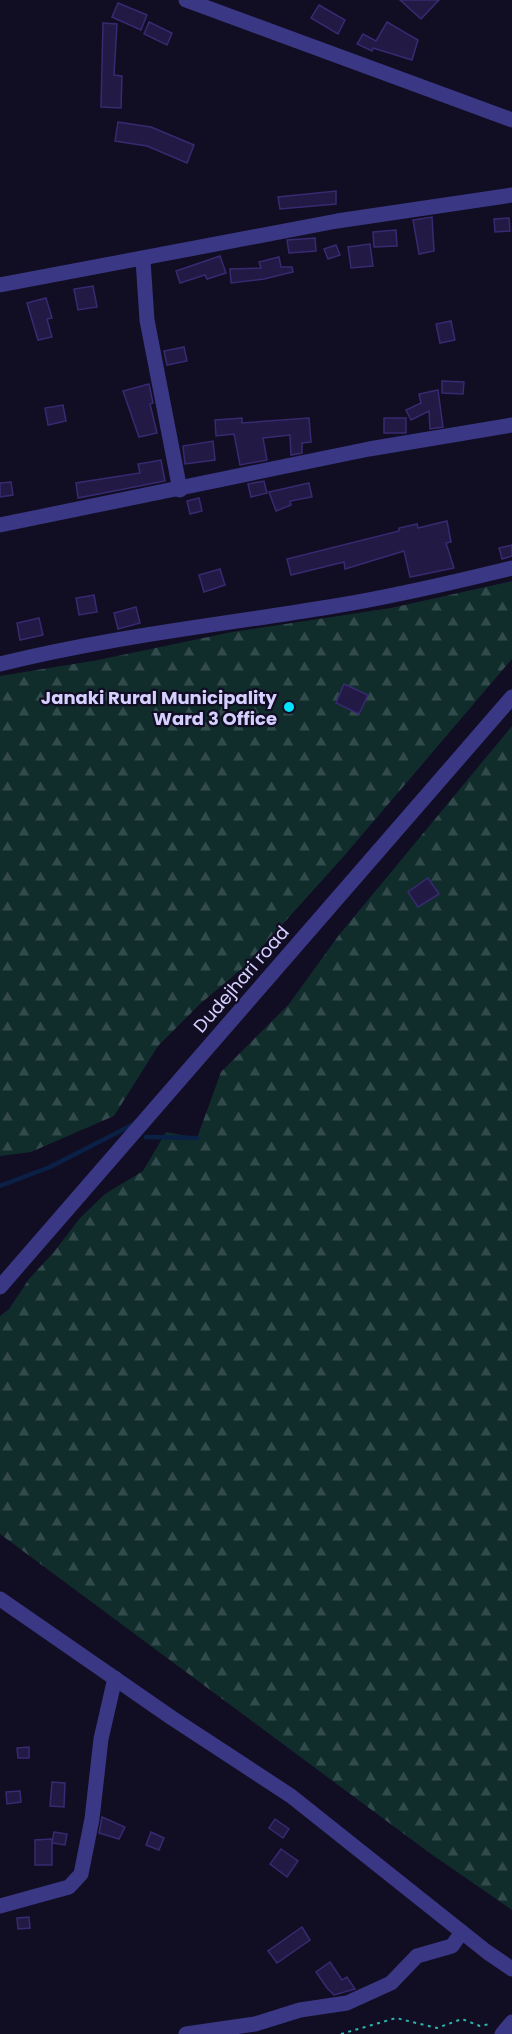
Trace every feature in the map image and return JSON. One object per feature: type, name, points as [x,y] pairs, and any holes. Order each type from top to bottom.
[{"type":"street","points":[[186,0],[512,120]]},
{"type":"street","points":[[0,285],[143,260],[337,221],[512,195]]},
{"type":"street","points":[[143,260],[147,320],[180,490]]},
{"type":"street","points":[[0,525],[91,505],[180,490],[369,449],[512,425]]},
{"type":"street","points":[[0,664],[127,638],[406,593],[512,568]]},
{"type":"street","name":"Dudejhari road","points":[[0,1287],[512,697]]},
{"type":"street","points":[[0,1599],[291,1796],[512,1969]]},
{"type":"street","points":[[0,1906],[69,1887],[81,1874],[92,1819],[101,1739],[115,1678]]},
{"type":"street","points":[[186,2034],[255,2024],[300,2010],[347,2003],[391,1983],[417,1956],[452,1946],[462,1932]]},
{"type":"path","points":[[341,2034],[396,2018],[437,2028],[462,2019],[480,2026],[502,2029]]},
{"type":"green space","points":[[512,581],[512,659],[344,856],[244,967],[200,1004],[158,1046],[114,1116],[31,1152],[0,1156],[0,676],[98,660],[232,632],[391,608]]},
{"type":"green space","points":[[512,726],[512,1910],[431,1854],[0,1534],[0,1316],[9,1309],[29,1279],[54,1252],[80,1218],[105,1194],[143,1171],[166,1132],[197,1138],[221,1072],[289,1004],[339,935]]},
{"type":"building","points":[[400,0],[439,0],[421,19]]},
{"type":"building","points":[[118,3],[147,15],[141,30],[112,17]]},
{"type":"building","points":[[319,5],[345,20],[338,34],[311,18]]},
{"type":"building","points":[[149,22],[172,33],[167,45],[144,34]]},
{"type":"building","points":[[387,22],[418,40],[412,60],[373,48],[372,51],[357,44],[363,34],[376,41]]},
{"type":"building","points":[[103,23],[117,24],[114,75],[122,76],[121,108],[101,107]]},
{"type":"building","points":[[118,122],[151,127],[194,145],[187,163],[147,146],[115,141]]},
{"type":"building","points":[[336,191],[336,204],[280,209],[278,197]]},
{"type":"building","points":[[432,217],[434,251],[419,254],[413,220]]},
{"type":"building","points":[[509,218],[510,231],[495,232],[494,219]]},
{"type":"building","points":[[396,230],[397,246],[374,247],[373,232]]},
{"type":"building","points":[[315,238],[316,251],[289,253],[287,240]]},
{"type":"building","points":[[370,244],[373,266],[351,268],[348,247]]},
{"type":"building","points":[[336,245],[340,255],[328,259],[324,249]]},
{"type":"building","points":[[220,256],[226,273],[207,279],[205,275],[180,283],[176,271]]},
{"type":"building","points":[[279,257],[281,267],[292,267],[293,272],[264,279],[231,283],[230,269],[261,268],[259,262]]},
{"type":"building","points":[[93,286],[97,307],[78,310],[74,289]]},
{"type":"building","points":[[46,298],[52,318],[47,319],[52,337],[38,340],[27,303]]},
{"type":"building","points":[[451,321],[455,340],[440,343],[436,324]]},
{"type":"building","points":[[184,347],[187,361],[167,365],[164,351]]},
{"type":"building","points":[[442,381],[464,382],[463,394],[442,393]]},
{"type":"building","points":[[149,384],[153,403],[150,404],[157,433],[139,437],[123,391]]},
{"type":"building","points":[[438,390],[443,427],[430,429],[429,411],[411,420],[406,410],[421,403],[419,394]]},
{"type":"building","points":[[63,405],[66,421],[48,425],[45,408]]},
{"type":"building","points":[[242,418],[242,423],[309,418],[311,442],[302,443],[302,453],[291,455],[290,435],[263,438],[267,460],[240,465],[234,434],[216,436],[215,420]]},
{"type":"building","points":[[384,418],[406,418],[406,433],[384,433]]},
{"type":"building","points":[[213,441],[215,460],[185,464],[183,446]]},
{"type":"building","points":[[161,460],[165,481],[78,498],[76,483],[140,473],[138,464]]},
{"type":"building","points":[[264,481],[267,493],[251,497],[248,484]]},
{"type":"building","points":[[11,482],[13,495],[0,497],[0,483]]},
{"type":"building","points":[[309,483],[312,497],[290,501],[291,505],[276,511],[269,492]]},
{"type":"building","points":[[199,498],[202,511],[190,514],[187,501]]},
{"type":"building","points":[[447,521],[451,542],[446,543],[454,568],[410,577],[404,551],[345,569],[344,562],[291,575],[287,559],[399,531],[399,528],[417,524],[418,528]]},
{"type":"building","points":[[512,545],[512,556],[502,559],[499,548]]},
{"type":"building","points":[[220,569],[225,585],[204,592],[199,575]]},
{"type":"building","points":[[94,595],[97,612],[79,615],[76,598]]},
{"type":"building","points":[[136,607],[140,623],[118,629],[114,613]]},
{"type":"building","points":[[39,618],[43,635],[20,640],[17,623]]},
{"type":"building","points":[[344,684],[368,695],[359,714],[336,703]]},
{"type":"building","points":[[428,878],[439,894],[418,907],[408,892]]},
{"type":"building","points":[[29,1747],[29,1758],[18,1758],[17,1748]]},
{"type":"building","points":[[52,1782],[65,1783],[64,1807],[50,1806]]},
{"type":"building","points":[[20,1791],[21,1802],[7,1804],[6,1792]]},
{"type":"building","points":[[102,1817],[125,1827],[119,1839],[99,1833]]},
{"type":"building","points":[[275,1819],[289,1829],[283,1838],[269,1828]]},
{"type":"building","points":[[54,1832],[67,1834],[65,1845],[52,1843]]},
{"type":"building","points":[[151,1832],[164,1838],[159,1850],[146,1845]]},
{"type":"building","points":[[52,1839],[52,1865],[35,1865],[35,1840]]},
{"type":"building","points":[[281,1849],[298,1861],[287,1877],[270,1864]]},
{"type":"building","points":[[29,1917],[30,1928],[18,1929],[17,1918]]},
{"type":"building","points":[[302,1927],[310,1940],[277,1963],[268,1951]]},
{"type":"building","points":[[330,1962],[342,1980],[347,1977],[355,1989],[334,1995],[327,1988],[316,1972]]},
{"type":"waterway","points":[[0,1186],[50,1167],[132,1125]]},
{"type":"waterway","points":[[146,1137],[197,1138]]},
{"type":"place","name":"Janaki Rural Municipality Ward 3 Office","points":[[289,707]]}]
